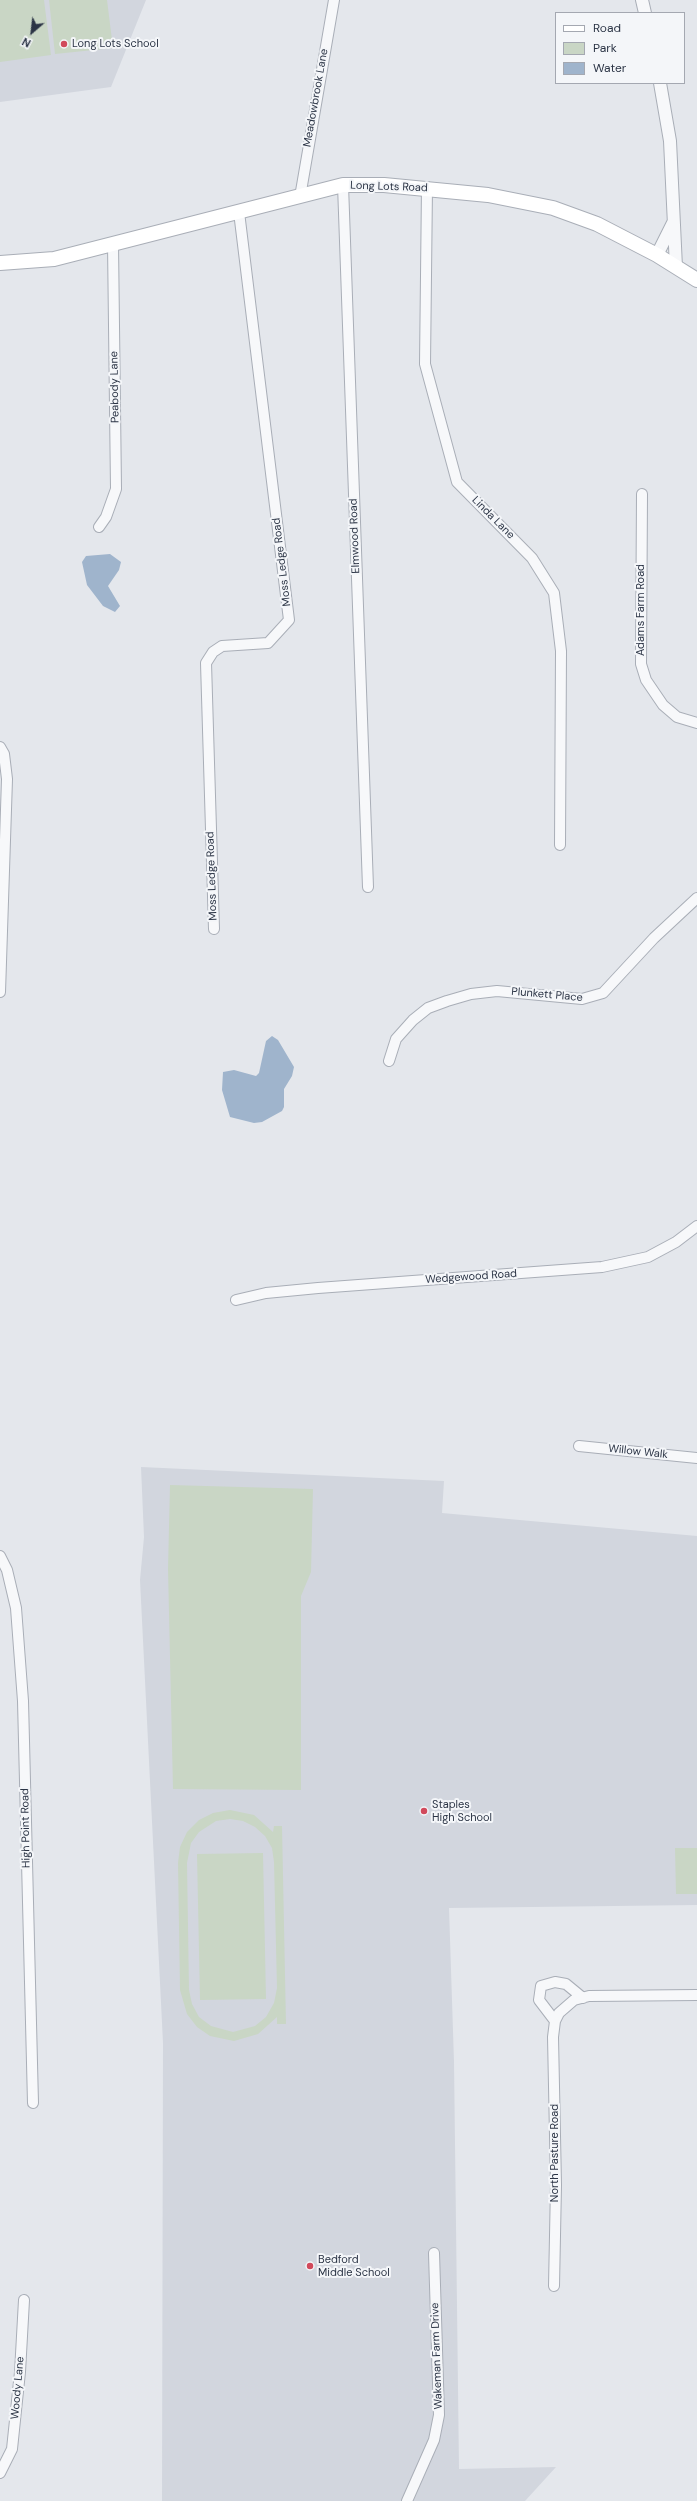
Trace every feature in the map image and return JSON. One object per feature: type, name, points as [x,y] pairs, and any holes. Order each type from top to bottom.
[{"type":"main road","name":"Long Lots Road","points":[[0,262],[54,259],[343,185],[427,187],[493,196],[554,208],[598,224],[657,255],[697,280]]},
{"type":"street","name":"Meadowbrook Lane","points":[[300,196],[334,0]]},
{"type":"street","points":[[642,0],[645,12]]},
{"type":"street","points":[[660,84],[670,141],[673,223],[676,237],[676,267]]},
{"type":"street","name":"Elmwood Road","points":[[343,185],[368,887]]},
{"type":"street","name":"Linda Lane","points":[[427,187],[425,364],[457,482],[532,558],[554,593],[561,651],[560,845]]},
{"type":"street","name":"Moss Ledge Road","points":[[214,929],[206,662],[213,652],[222,646],[268,643],[288,620],[239,212]]},
{"type":"street","points":[[657,255],[673,223]]},
{"type":"street","name":"Peabody Lane","points":[[99,527],[106,517],[116,488],[113,244]]},
{"type":"street","name":"Adams Farm Road","points":[[642,494],[641,664],[646,680],[660,701],[677,717],[697,723]]},
{"type":"street","points":[[0,747],[4,754],[7,779],[0,992]]},
{"type":"street","name":"Plunkett Place","points":[[389,1061],[396,1039],[413,1020],[428,1008],[471,994],[497,991],[582,1000],[603,993],[654,938],[697,898]]},
{"type":"street","name":"Wedgewood Road","points":[[236,1300],[266,1293],[318,1288],[602,1268],[648,1257],[676,1242],[697,1226]]},
{"type":"street","name":"Willow Walk","points":[[580,1446],[697,1458]]},
{"type":"street","name":"High Point Road","points":[[0,1556],[9,1576],[16,1608],[23,1701],[33,2103]]},
{"type":"street","points":[[583,1998],[566,1984],[550,1983],[541,1986],[539,2000],[555,2021],[565,2006],[583,1998],[697,1995]]},
{"type":"street","name":"North Pasture Road","points":[[554,2286],[555,2021]]},
{"type":"street","name":"Wakeman Farm Drive","points":[[407,2501],[434,2440],[439,2415],[434,2253]]},
{"type":"street","name":"Woody Lane","points":[[0,2473],[12,2449],[20,2372],[24,2300]]},
{"type":"shaded area","name":"Long Lots School","points":[[0,0],[146,0],[111,87],[0,102]]},
{"type":"shaded area","name":"Staples High School","points":[[141,1467],[444,1481],[442,1513],[697,1536],[697,1905],[449,1908],[454,2062],[459,2469],[556,2467],[525,2501],[162,2501],[163,2043],[140,1580],[144,1537]]},
{"type":"green space","points":[[0,0],[44,0],[51,55],[0,62]]},
{"type":"green space","points":[[49,0],[107,0],[113,48],[55,54]]},
{"type":"green space","points":[[170,1485],[313,1489],[311,1572],[301,1596],[301,1790],[173,1789],[168,1569]]},
{"type":"green space","points":[[230,1810],[254,1815],[273,1832],[274,1826],[282,1826],[286,2024],[277,2024],[277,2017],[258,2034],[234,2041],[210,2036],[197,2027],[187,2014],[180,1990],[178,1863],[180,1847],[187,1832],[199,1820],[213,1813]],"holes":[[[230,1819],[243,1821],[255,1827],[265,1836],[272,1848],[274,1862],[277,1988],[274,2003],[266,2017],[255,2026],[233,2032],[211,2026],[199,2017],[192,2004],[189,1990],[187,1863],[191,1843],[199,1832],[216,1821]]]},
{"type":"green space","points":[[675,1848],[697,1848],[697,1894],[676,1894]]},
{"type":"green space","points":[[263,1853],[266,1999],[200,2000],[197,1854]]},
{"type":"water","points":[[110,554],[121,562],[119,570],[108,586],[120,606],[115,612],[103,606],[87,585],[82,562],[86,556]]},
{"type":"water","points":[[272,1036],[278,1040],[294,1067],[292,1076],[284,1089],[284,1107],[282,1111],[262,1122],[254,1123],[230,1117],[222,1090],[223,1072],[234,1070],[256,1076],[259,1073],[266,1041]]},
{"type":"place","name":"Long Lots School","points":[[64,44]]},
{"type":"place","name":"Staples High School","points":[[424,1811]]},
{"type":"place","name":"Bedford Middle School","points":[[310,2266]]}]
